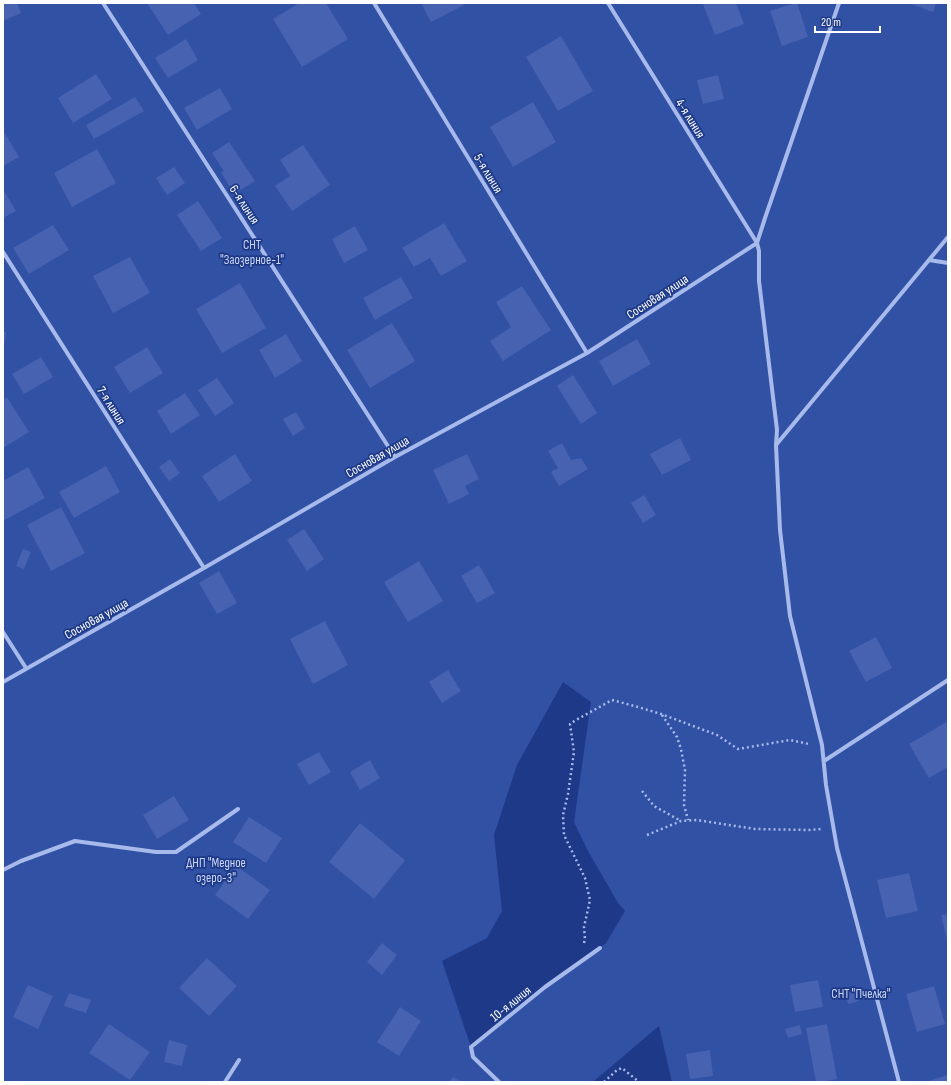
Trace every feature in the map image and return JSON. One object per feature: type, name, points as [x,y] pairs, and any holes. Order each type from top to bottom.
[{"type":"street","name":"6-я линия","points":[[104,3],[394,457]]},
{"type":"street","name":"5-я линия","points":[[374,3],[586,353]]},
{"type":"street","name":"4-я линия","points":[[608,3],[757,243]]},
{"type":"street","points":[[839,3],[764,218],[757,243],[759,252],[759,281],[777,430],[776,445],[780,530],[790,616],[822,745],[826,785],[837,848],[899,1082]]},
{"type":"street","points":[[776,445],[948,237]]},
{"type":"street","name":"Сосновая улица","points":[[3,682],[204,568],[394,457],[586,353],[757,243]]},
{"type":"street","name":"7-я линия","points":[[3,252],[204,568]]},
{"type":"street","points":[[929,260],[948,263]]},
{"type":"street","points":[[3,632],[26,668]]},
{"type":"street","points":[[824,761],[948,680]]},
{"type":"street","points":[[3,870],[21,860],[75,841],[156,852],[176,852],[238,808]]},
{"type":"street","name":"10-я линия","points":[[499,1082],[473,1057],[471,1047],[545,987],[600,948]]},
{"type":"street","points":[[225,1082],[239,1060]]},
{"type":"path","points":[[579,963],[585,939],[584,927],[590,900],[585,878],[564,835],[563,815],[568,794],[574,752],[570,724],[612,700],[661,714],[717,735],[738,749],[790,740],[812,745]]},
{"type":"path","points":[[661,714],[677,737],[681,749],[685,770],[684,805],[688,820]]},
{"type":"path","points":[[642,791],[654,806],[681,821]]},
{"type":"path","points":[[647,835],[681,821],[688,820],[755,829],[809,830],[834,827]]},
{"type":"path","points":[[604,1082],[617,1070],[622,1068],[639,1082]]},
{"type":"green space","points":[[3,3],[948,3],[948,1082],[672,1082],[659,1026],[594,1081],[595,1082],[3,1082]],"holes":[[[563,682],[591,702],[574,822],[588,851],[618,903],[625,911],[606,943],[547,986],[471,1047],[442,961],[487,938],[502,911],[494,835],[517,765]]]},
{"type":"building","points":[[3,3],[17,3],[21,13],[3,21]]},
{"type":"building","points":[[147,3],[194,3],[201,14],[168,35]]},
{"type":"building","points":[[299,3],[326,3],[348,39],[302,67],[273,19]]},
{"type":"building","points":[[421,3],[463,3],[464,5],[431,22]]},
{"type":"building","points":[[736,3],[744,24],[715,35],[703,4]]},
{"type":"building","points":[[797,3],[808,37],[782,46],[770,11]]},
{"type":"building","points":[[911,3],[936,3],[933,12]]},
{"type":"building","points":[[561,36],[593,91],[558,111],[526,57]]},
{"type":"building","points":[[186,39],[198,60],[168,78],[155,58]]},
{"type":"building","points":[[96,74],[112,99],[73,123],[58,98]]},
{"type":"building","points":[[718,75],[724,99],[703,104],[697,80]]},
{"type":"building","points":[[220,88],[232,109],[197,130],[184,108]]},
{"type":"building","points":[[135,97],[144,111],[94,139],[86,125]]},
{"type":"building","points":[[533,102],[556,142],[513,167],[490,127]]},
{"type":"building","points":[[3,130],[19,157],[3,166]]},
{"type":"building","points":[[229,142],[255,181],[234,194],[221,172],[224,171],[212,153]]},
{"type":"building","points":[[303,145],[330,185],[292,211],[275,186],[290,176],[280,160]]},
{"type":"building","points":[[97,149],[116,183],[72,207],[54,173]]},
{"type":"building","points":[[174,167],[185,183],[167,195],[156,178]]},
{"type":"building","points":[[3,189],[16,211],[3,218]]},
{"type":"building","points":[[198,201],[222,238],[201,251],[177,215]]},
{"type":"building","points":[[444,223],[467,261],[441,276],[430,258],[414,267],[402,248]]},
{"type":"building","points":[[53,225],[69,250],[29,274],[13,248]]},
{"type":"building","points":[[355,226],[368,250],[344,263],[332,239]]},
{"type":"building","points":[[130,257],[150,293],[113,313],[93,276]]},
{"type":"building","points":[[401,277],[413,298],[375,320],[363,298]]},
{"type":"building","points":[[240,283],[266,328],[222,353],[196,309]]},
{"type":"building","points":[[522,286],[551,330],[503,361],[490,341],[511,327],[496,302]]},
{"type":"building","points":[[392,323],[415,361],[370,388],[347,350]]},
{"type":"building","points":[[3,331],[6,332],[4,347],[3,347]]},
{"type":"building","points":[[286,334],[302,361],[275,378],[259,350]]},
{"type":"building","points":[[637,339],[651,364],[613,386],[599,361]]},
{"type":"building","points":[[147,347],[163,373],[130,393],[114,367]]},
{"type":"building","points":[[41,357],[53,377],[24,394],[12,374]]},
{"type":"building","points":[[573,375],[597,413],[581,424],[557,386]]},
{"type":"building","points":[[217,378],[234,403],[215,416],[198,390]]},
{"type":"building","points":[[185,393],[200,415],[171,434],[157,411]]},
{"type":"building","points":[[7,397],[29,432],[3,448],[3,400]]},
{"type":"building","points":[[296,412],[305,428],[293,436],[283,419]]},
{"type":"building","points":[[680,438],[691,460],[662,475],[650,454]]},
{"type":"building","points":[[562,443],[571,460],[581,458],[588,469],[559,486],[551,472],[558,468],[548,451]]},
{"type":"building","points":[[235,454],[252,481],[219,502],[202,476]]},
{"type":"building","points":[[467,454],[479,479],[465,486],[469,494],[449,504],[433,470]]},
{"type":"building","points":[[170,459],[180,473],[169,481],[159,467]]},
{"type":"building","points":[[106,466],[120,492],[74,518],[59,492]]},
{"type":"building","points":[[28,467],[45,498],[3,521],[3,481]]},
{"type":"building","points":[[644,495],[656,515],[643,523],[631,503]]},
{"type":"building","points":[[61,507],[85,553],[51,571],[27,525]]},
{"type":"building","points":[[304,529],[324,559],[307,571],[287,540]]},
{"type":"building","points":[[23,549],[31,552],[24,569],[16,566]]},
{"type":"building","points":[[419,561],[443,601],[408,622],[384,582]]},
{"type":"building","points":[[479,565],[495,593],[477,603],[461,576]]},
{"type":"building","points":[[219,571],[237,603],[217,614],[199,583]]},
{"type":"building","points":[[325,621],[348,665],[313,684],[290,639]]},
{"type":"building","points":[[876,637],[892,668],[866,682],[849,651]]},
{"type":"building","points":[[448,670],[461,691],[442,703],[429,682]]},
{"type":"building","points":[[948,721],[948,767],[929,778],[909,744]]},
{"type":"building","points":[[319,752],[331,772],[309,785],[297,764]]},
{"type":"building","points":[[370,760],[380,778],[360,790],[350,772]]},
{"type":"building","points":[[174,796],[189,820],[157,839],[143,815]]},
{"type":"building","points":[[249,817],[282,838],[266,863],[233,842]]},
{"type":"building","points":[[360,823],[405,860],[374,899],[329,862]]},
{"type":"building","points":[[236,866],[270,890],[248,919],[215,895]]},
{"type":"building","points":[[909,873],[918,911],[886,918],[877,880]]},
{"type":"building","points":[[948,914],[948,940],[947,940],[941,915]]},
{"type":"building","points":[[382,943],[397,955],[382,975],[367,962]]},
{"type":"building","points":[[207,958],[237,986],[209,1016],[179,988]]},
{"type":"building","points":[[818,980],[823,1007],[795,1012],[790,985]]},
{"type":"building","points":[[28,985],[53,996],[38,1029],[13,1017]]},
{"type":"building","points":[[934,986],[945,1024],[917,1032],[906,994]]},
{"type":"building","points":[[856,990],[859,1001],[848,1004],[845,992]]},
{"type":"building","points":[[69,993],[91,1000],[86,1013],[64,1006]]},
{"type":"building","points":[[400,1007],[421,1021],[399,1056],[377,1042]]},
{"type":"building","points":[[109,1024],[150,1052],[130,1080],[89,1053]]},
{"type":"building","points":[[827,1024],[837,1079],[816,1082],[806,1028]]},
{"type":"building","points":[[800,1025],[802,1034],[788,1038],[785,1029]]},
{"type":"building","points":[[169,1040],[187,1045],[182,1066],[164,1062]]},
{"type":"building","points":[[710,1050],[713,1076],[690,1079],[686,1054]]},
{"type":"building","points":[[947,1075],[948,1082],[926,1082]]},
{"type":"building","points":[[453,1077],[462,1082],[449,1082]]},
{"type":"park label","name":"СНТ \"Заозерное-1\"","points":[[252,252]]},
{"type":"park label","name":"ДНП \"Медное озеро-3\"","points":[[216,870]]},
{"type":"park label","name":"СНТ \"Пчелка\"","points":[[861,993]]}]
